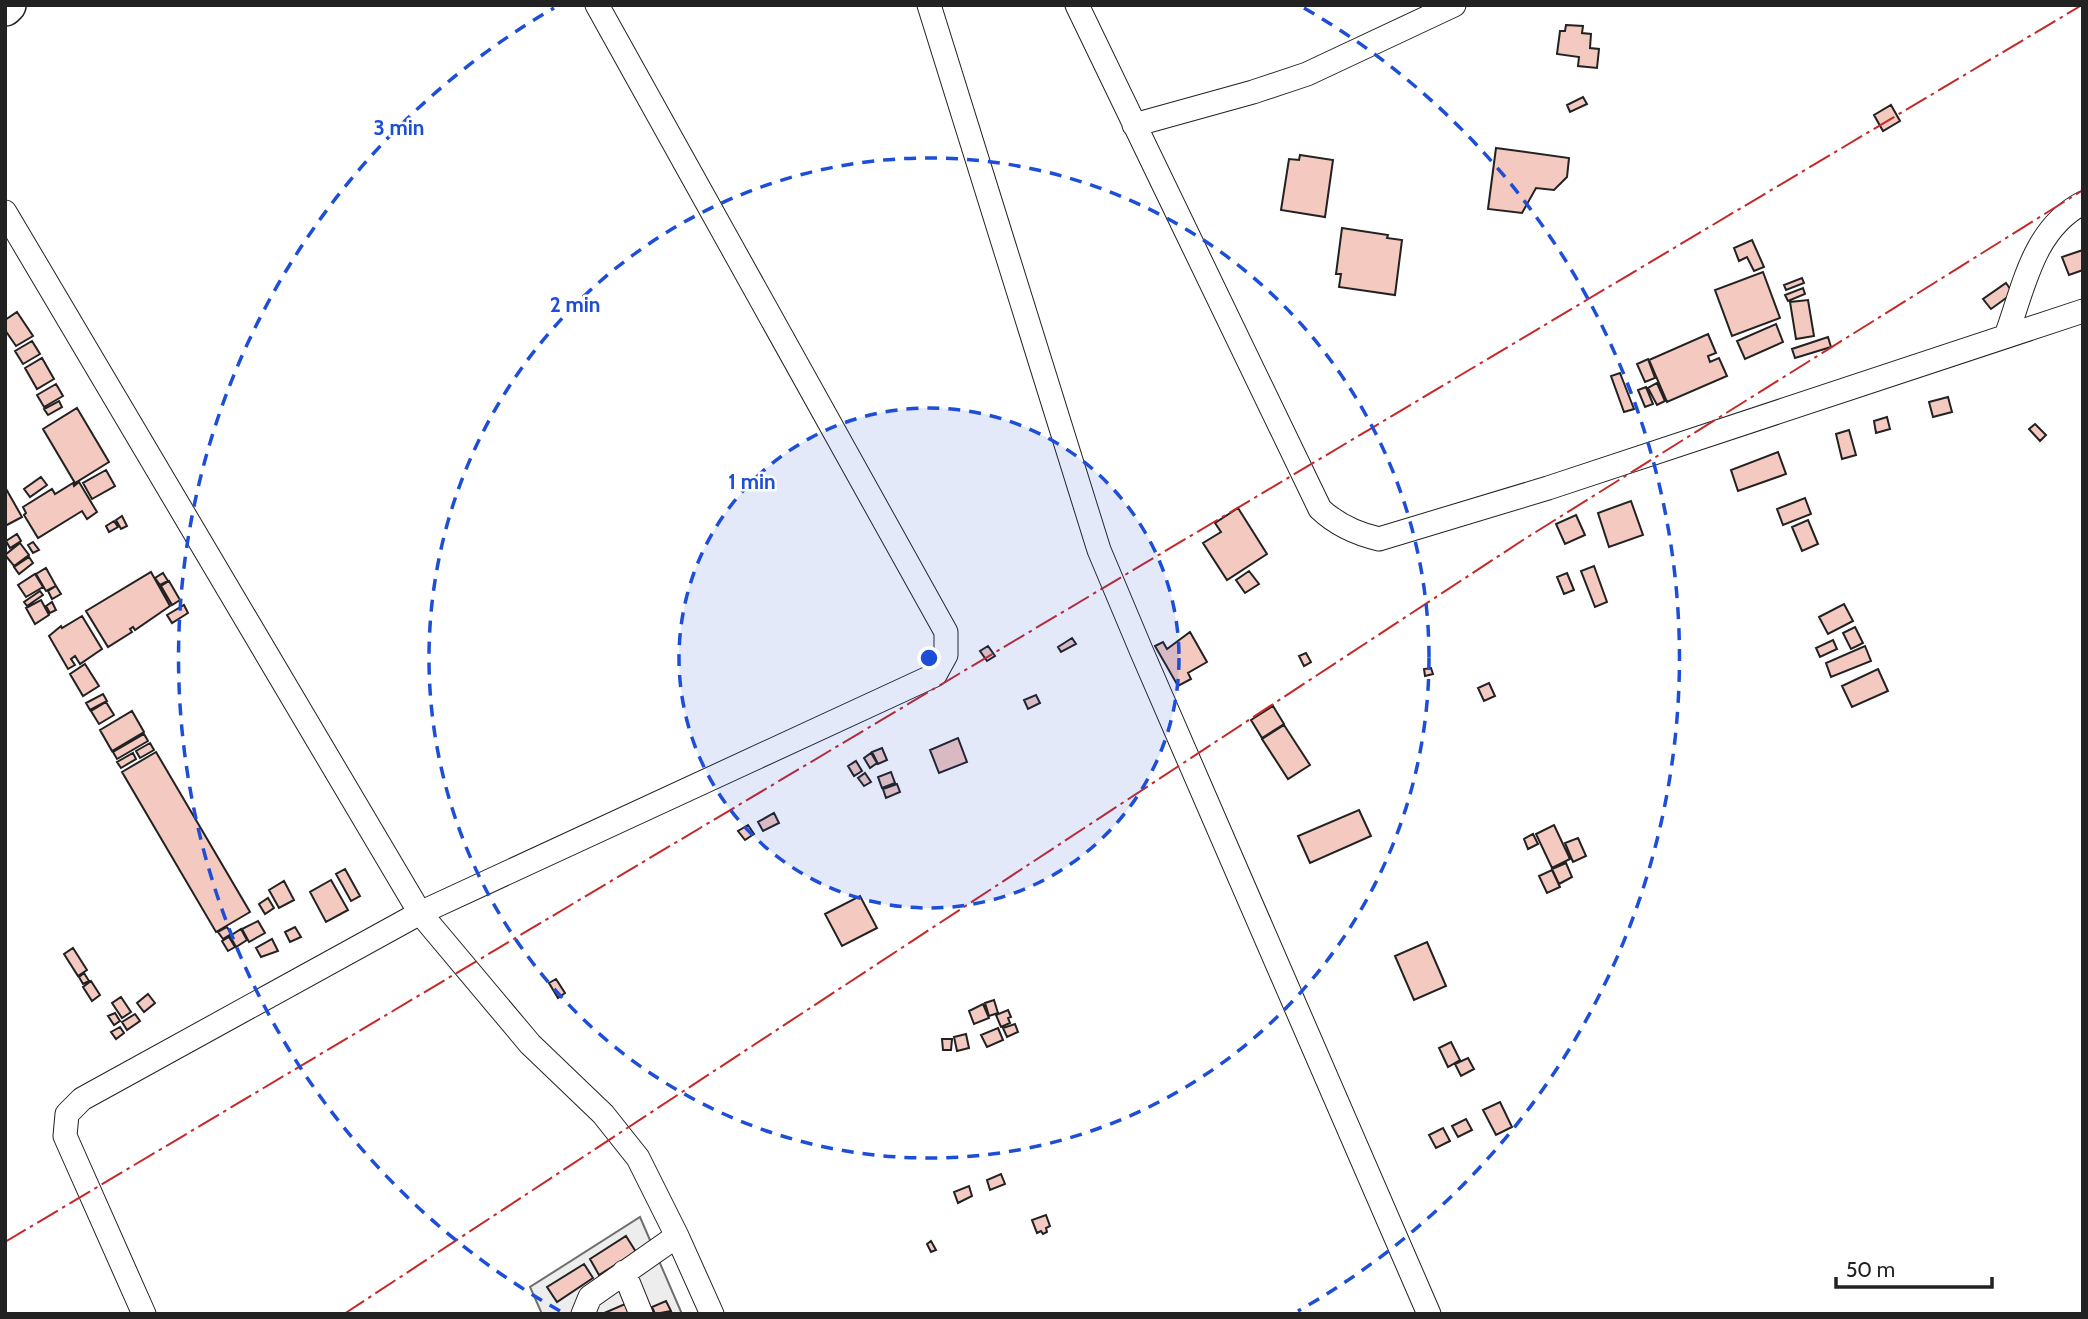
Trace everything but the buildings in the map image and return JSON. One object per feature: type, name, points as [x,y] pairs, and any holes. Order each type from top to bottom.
[{"type":"street","points":[[144,1314],[65,1136],[67,1114],[82,1099],[420,913],[935,675],[946,655],[946,632],[597,5]]},
{"type":"street","points":[[929,5],[1099,550],[1429,1314]]},
{"type":"street","points":[[1077,5],[1320,509],[1332,520],[1363,536],[1380,540],[1548,488],[2083,311]]},
{"type":"street","points":[[1134,125],[1307,74],[1454,5]]},
{"type":"street","points":[[2006,336],[2038,245],[2058,219],[2083,203]]},
{"type":"street","points":[[5,212],[420,913],[530,1044],[603,1114],[638,1158],[712,1314]]},
{"type":"street","points":[[583,1314],[590,1297],[677,1236]]},
{"type":"street","points":[[624,1272],[641,1314]]},
{"type":"shaded area","points":[[640,1217],[682,1314],[542,1314],[530,1287]]},
{"type":"power","points":[[5,1242],[2082,5]]},
{"type":"power","points":[[344,1314],[1523,540],[2083,190]]}]
